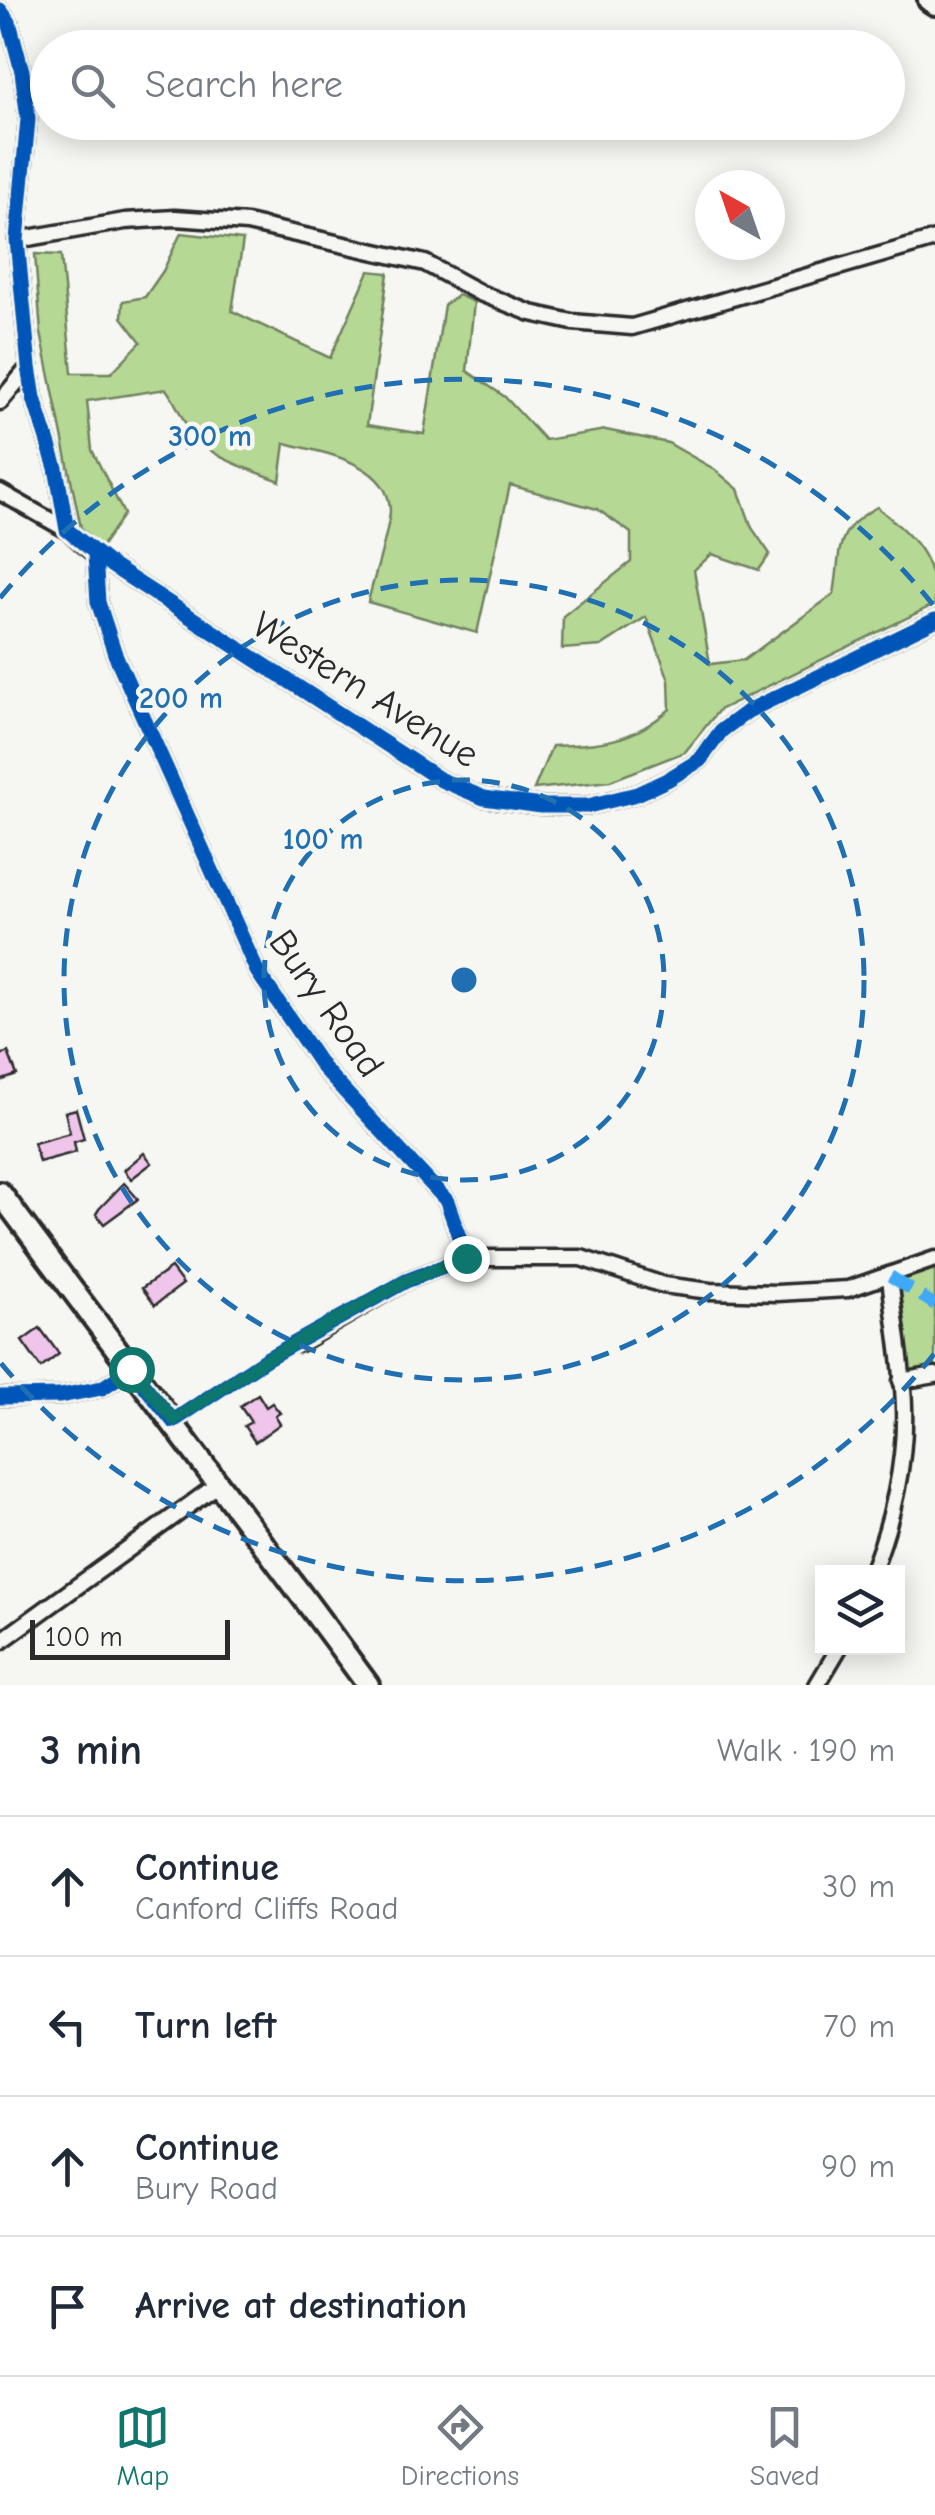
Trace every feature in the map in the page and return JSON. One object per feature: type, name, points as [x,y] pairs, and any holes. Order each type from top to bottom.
[{"type":"street","points":[[0,10],[9,22],[22,70],[28,120],[18,240],[29,367],[34,398],[56,468],[67,530]]},
{"type":"street","points":[[18,240],[142,220],[248,223],[425,263],[480,293],[531,313],[632,328],[935,239]]},
{"type":"street","points":[[0,402],[29,367]]},
{"type":"street","points":[[0,492],[67,530],[95,555]]},
{"type":"street","name":"Western Avenue","points":[[95,555],[441,780],[484,798],[541,806],[588,806],[638,794],[700,760],[721,730],[748,711],[935,620]]},
{"type":"street","name":"Bury Road","points":[[95,555],[98,602],[116,654],[257,971],[323,1068],[447,1201],[466,1258]]},
{"type":"street","points":[[0,1193],[220,1482],[368,1685]]},
{"type":"street","points":[[298,1344],[406,1281],[466,1258],[581,1258],[663,1285],[777,1293],[848,1289],[935,1258]]},
{"type":"street","points":[[875,1565],[898,1473],[904,1408],[890,1276]]},
{"type":"street","points":[[0,1397],[60,1396],[102,1388],[131,1369]]},
{"type":"street","points":[[902,1381],[935,1375]]},
{"type":"street","points":[[0,1642],[220,1482]]},
{"type":"street","points":[[817,1685],[835,1655]]},
{"type":"green space","points":[[181,233],[243,240],[232,311],[330,358],[369,271],[388,273],[367,425],[424,434],[444,305],[458,295],[474,302],[467,371],[505,397],[545,440],[606,430],[668,443],[714,469],[738,489],[752,528],[770,554],[759,570],[712,554],[694,570],[710,664],[744,660],[834,594],[839,553],[846,533],[877,507],[919,548],[931,572],[935,604],[719,710],[685,752],[610,781],[534,789],[552,746],[615,740],[642,729],[670,709],[669,680],[646,617],[601,646],[562,649],[563,616],[631,562],[631,533],[597,509],[510,485],[477,633],[368,602],[390,510],[387,494],[366,470],[333,455],[285,443],[280,481],[244,467],[198,441],[166,389],[87,401],[92,450],[124,514],[101,547],[81,528],[41,333],[35,254],[61,255],[72,373],[111,373],[141,342],[122,317],[123,301],[145,297]]},
{"type":"green space","points":[[935,1259],[935,1374],[901,1381],[890,1276]]},
{"type":"building","points":[[8,1052],[17,1075],[0,1081],[0,1055]]},
{"type":"building","points":[[76,1109],[84,1139],[74,1142],[76,1152],[39,1162],[34,1143],[70,1133],[65,1112]]},
{"type":"building","points":[[144,1153],[152,1163],[131,1179],[124,1170]]},
{"type":"building","points":[[124,1183],[138,1199],[104,1224],[96,1214]]},
{"type":"building","points":[[171,1268],[183,1284],[155,1305],[142,1288]]},
{"type":"building","points":[[40,1328],[59,1354],[41,1368],[22,1341]]},
{"type":"building","points":[[258,1394],[266,1407],[272,1403],[280,1413],[275,1416],[280,1424],[255,1442],[244,1426],[251,1422],[240,1406]]},
{"type":"marked path","points":[[890,1276],[935,1305]]},
{"type":"cycle path","points":[[0,10],[9,22],[22,71],[28,119],[17,240],[34,398],[56,468],[67,530],[112,566],[441,780],[484,798],[541,806],[588,806],[637,794],[667,780],[700,760],[721,731],[748,711],[935,620]]},
{"type":"cycle path","points":[[0,1397],[60,1396],[102,1388],[131,1369],[173,1421],[266,1359],[406,1281],[466,1258],[447,1201],[323,1068],[257,971],[115,654],[98,602],[95,555]]},
{"type":"route","points":[[131,1369],[174,1420],[266,1359],[406,1281],[466,1258]]}]
